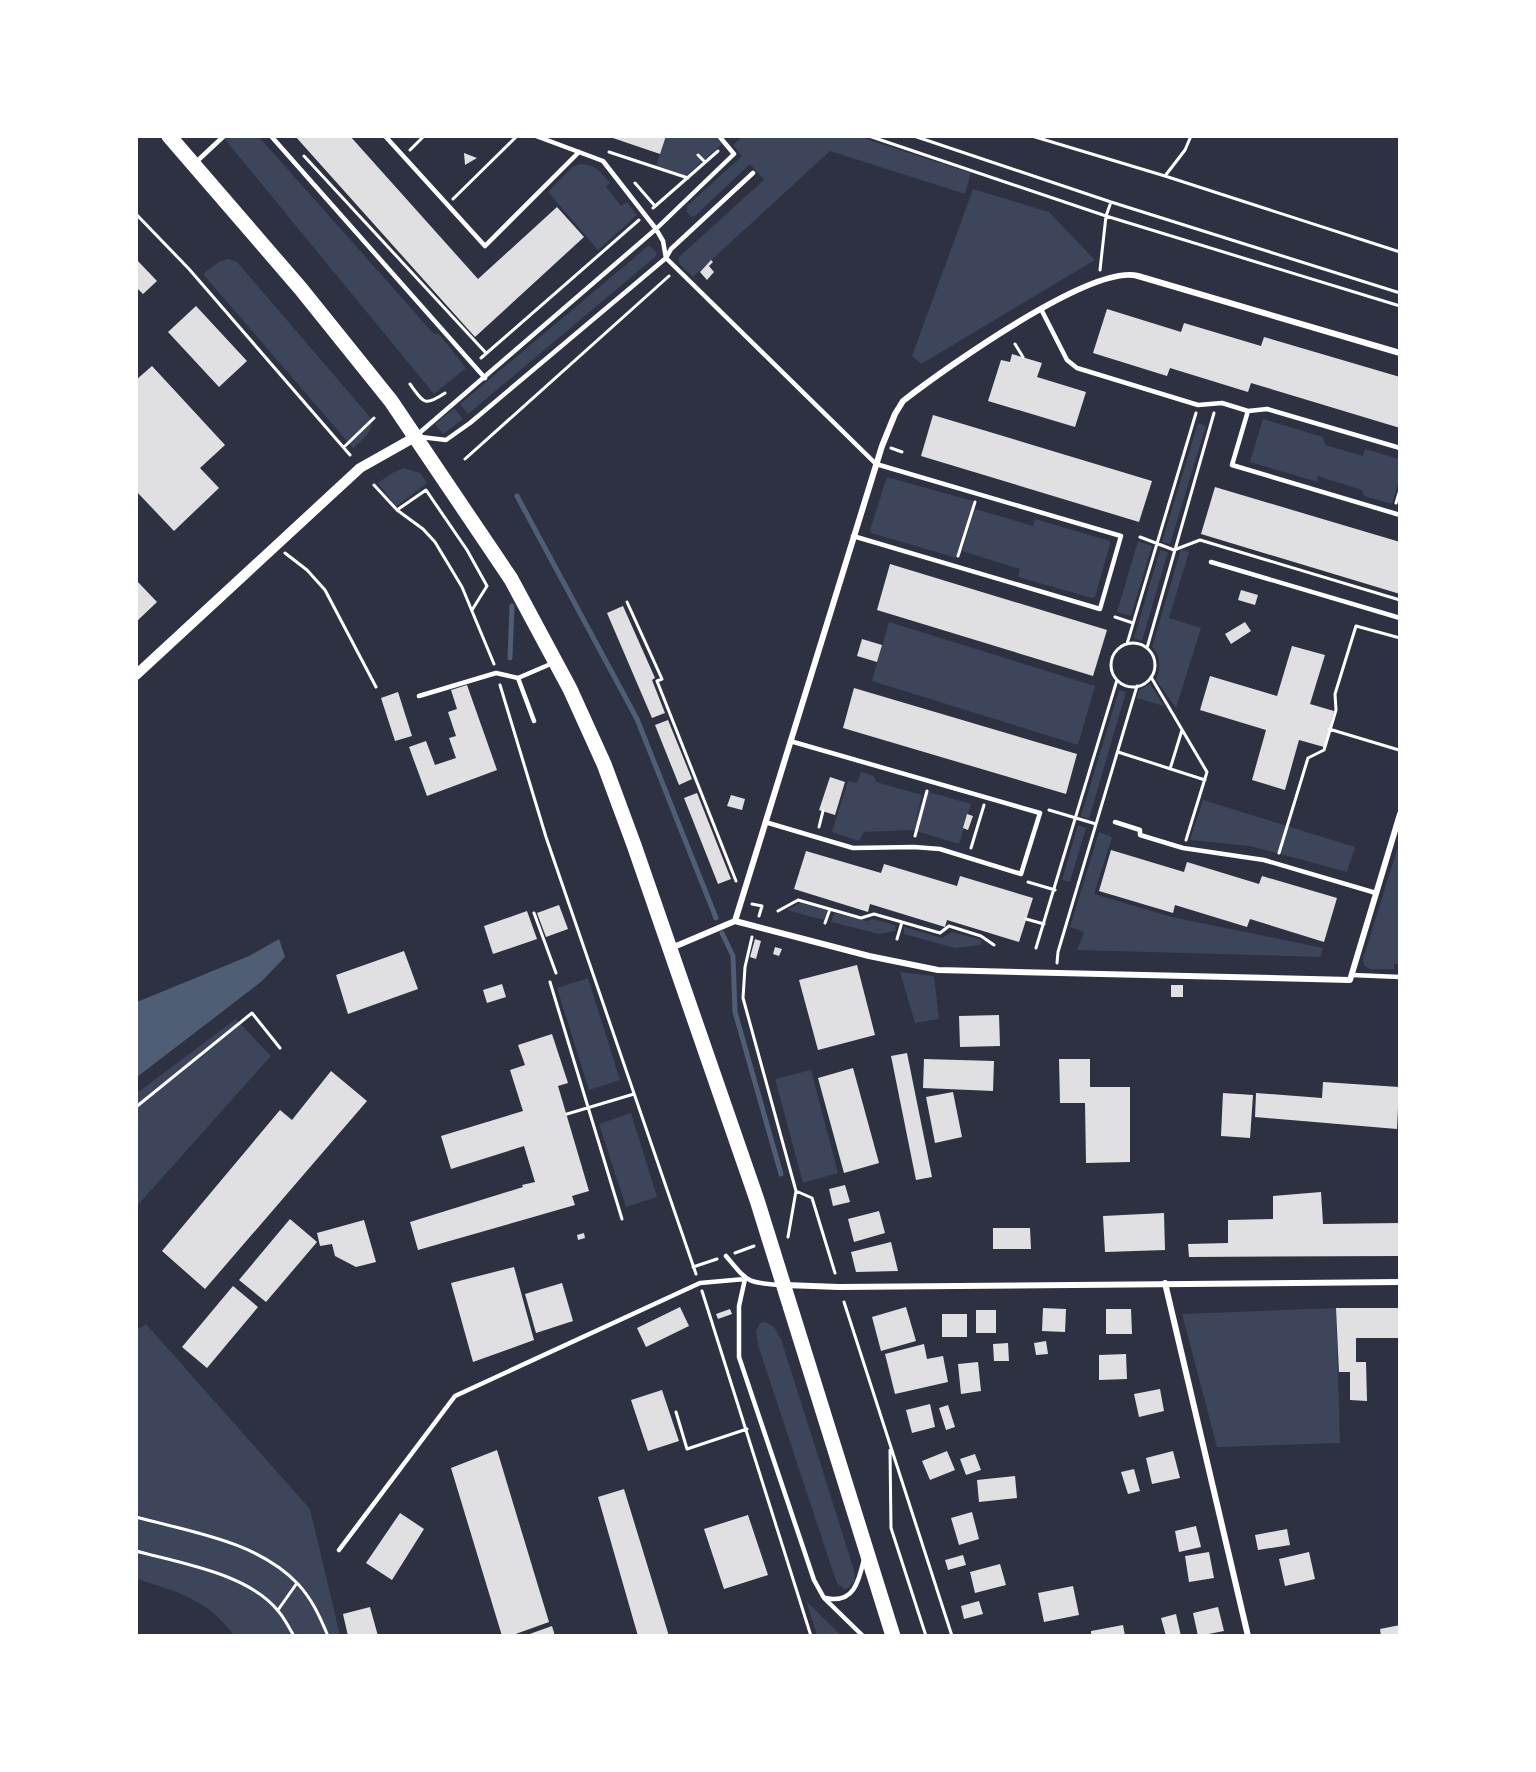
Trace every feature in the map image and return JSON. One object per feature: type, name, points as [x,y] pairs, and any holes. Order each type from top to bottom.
[{"type":"highway","points":[[169,136],[301,289],[391,401],[511,579],[570,689],[604,764],[634,844],[757,1200],[893,1635]]},
{"type":"street","points":[[735,921],[876,464],[894,414],[903,401],[1015,322],[1098,280],[1118,274],[1133,274],[1400,353]]},
{"type":"street","points":[[136,675],[360,468],[415,437]]},
{"type":"street","points":[[669,949],[735,921],[869,956],[918,967],[947,970],[1350,980],[1376,893],[1397,834],[1400,814]]},
{"type":"street","points":[[783,1285],[839,1287],[1400,1282]]},
{"type":"street","points":[[1165,1283],[1248,1635]]},
{"type":"lane","points":[[194,165],[224,136]]},
{"type":"lane","points":[[270,136],[485,378]]},
{"type":"lane","points":[[385,136],[485,246],[579,152]]},
{"type":"lane","points":[[536,136],[603,161],[646,214],[663,241],[666,258],[876,464],[1121,536],[1100,609],[853,536]]},
{"type":"lane","points":[[415,437],[656,230],[734,154],[719,136]]},
{"type":"lane","points":[[415,437],[446,440],[470,423],[666,258],[671,249],[753,173]]},
{"type":"lane","points":[[1041,309],[1072,366],[1198,405],[1222,403],[1248,411],[1267,409],[1400,448]]},
{"type":"lane","points":[[1248,411],[1232,465],[1400,515]]},
{"type":"lane","points":[[1211,562],[1400,618]]},
{"type":"lane","points":[[419,696],[496,673],[518,678],[555,662]]},
{"type":"lane","points":[[518,678],[534,721]]},
{"type":"lane","points":[[765,822],[853,848],[940,849],[1021,874],[1040,813],[790,741]]},
{"type":"lane","points":[[1115,822],[1140,830],[1140,835],[1183,848],[1275,863],[1376,893]]},
{"type":"lane","points":[[1352,975],[1400,977]]},
{"type":"lane","points":[[726,1256],[745,1279]]},
{"type":"lane","points":[[745,1279],[739,1297],[739,1357],[814,1580],[824,1598],[863,1635]]},
{"type":"lane","points":[[339,1550],[455,1396],[700,1283],[745,1279],[762,1284],[783,1285]]},
{"type":"lane","points":[[824,1598],[837,1601],[850,1594],[859,1579],[866,1548]]},
{"type":"path","points":[[404,156],[424,136]]},
{"type":"path","points":[[447,204],[518,136]]},
{"type":"path","points":[[869,136],[1106,216],[1400,306]]},
{"type":"path","points":[[914,136],[1111,202],[1400,293]]},
{"type":"path","points":[[1032,136],[1400,252]]},
{"type":"path","points":[[1164,176],[1185,150],[1191,136]]},
{"type":"path","points":[[474,365],[726,144]]},
{"type":"path","points":[[600,149],[688,178]]},
{"type":"path","points":[[303,154],[486,353]]},
{"type":"path","points":[[698,155],[705,162]]},
{"type":"path","points":[[1098,280],[1106,216],[1111,202]]},
{"type":"path","points":[[136,214],[189,269],[350,455]]},
{"type":"path","points":[[465,459],[677,269]]},
{"type":"path","points":[[1015,344],[1023,357]]},
{"type":"path","points":[[410,384],[426,403],[432,402],[445,393]]},
{"type":"path","points":[[1147,648],[1217,404]]},
{"type":"path","points":[[1127,644],[1198,405]]},
{"type":"path","points":[[344,447],[374,418]]},
{"type":"path","points":[[374,485],[397,510],[423,529],[435,542],[462,587],[496,673],[546,837],[700,1283],[811,1635]]},
{"type":"path","points":[[397,510],[426,490],[467,550],[487,586],[472,610]]},
{"type":"path","points":[[955,567],[977,495]]},
{"type":"path","points":[[1140,537],[1174,550],[1200,540],[1400,600]]},
{"type":"path","points":[[277,547],[307,570],[325,590],[376,687]]},
{"type":"path","points":[[627,602],[662,679],[657,681],[737,883],[744,891]]},
{"type":"path","points":[[1115,617],[1133,622]]},
{"type":"path","points":[[1275,863],[1308,758],[1324,750],[1336,710],[1335,694],[1356,626],[1400,638]]},
{"type":"path","points":[[1137,643],[1147,648],[1155,665],[1151,677],[1137,686],[1126,686],[1117,680],[1112,671],[1111,662],[1118,649],[1127,644],[1137,643]]},
{"type":"path","points":[[1151,677],[1207,772],[1183,848]]},
{"type":"path","points":[[1036,948],[1117,680]]},
{"type":"path","points":[[1056,974],[1058,952],[1137,686]]},
{"type":"path","points":[[1330,729],[1399,750]]},
{"type":"path","points":[[1170,769],[1182,730]]},
{"type":"path","points":[[1118,752],[1205,780]]},
{"type":"path","points":[[914,847],[915,831],[930,781]]},
{"type":"path","points":[[968,858],[986,797]]},
{"type":"path","points":[[1040,813],[1042,808],[1096,825]]},
{"type":"path","points":[[816,837],[823,811]]},
{"type":"path","points":[[1021,874],[1020,879],[1055,890]]},
{"type":"path","points":[[778,911],[798,900],[861,918],[874,914],[940,933],[950,926],[981,936],[994,945]]},
{"type":"path","points":[[762,906],[750,942],[745,967],[743,999],[796,1191],[788,1237]]},
{"type":"path","points":[[825,923],[830,909]]},
{"type":"path","points":[[534,914],[556,973]]},
{"type":"path","points":[[1026,918],[1044,924]]},
{"type":"path","points":[[897,939],[902,922]]},
{"type":"path","points":[[550,982],[622,1219]]},
{"type":"path","points":[[136,1107],[252,1013],[280,1048]]},
{"type":"path","points":[[567,1114],[634,1094]]},
{"type":"path","points":[[796,1191],[812,1198],[835,1273]]},
{"type":"path","points":[[844,1302],[952,1635]]},
{"type":"path","points":[[676,1412],[687,1449],[747,1429]]},
{"type":"path","points":[[890,1446],[891,1528],[926,1635]]},
{"type":"path","points":[[136,1517],[238,1545],[270,1562],[297,1583],[317,1610],[328,1635]]},
{"type":"path","points":[[136,1551],[221,1574],[254,1591],[278,1610],[294,1635]]},
{"type":"path","points":[[278,1610],[297,1583]]},
{"type":"shaded area","points":[[743,136],[860,137],[971,173],[965,194],[830,151],[693,277],[679,263],[679,257],[764,180],[750,164],[695,216],[691,217],[687,212],[687,206],[742,156],[733,145]]},
{"type":"shaded area","points":[[223,137],[259,137],[434,334],[439,334],[466,368],[434,394]]},
{"type":"shaded area","points":[[666,137],[716,137],[722,144],[686,176],[656,166]]},
{"type":"shaded area","points":[[580,164],[590,165],[601,172],[610,183],[606,187],[621,206],[627,202],[637,215],[598,250],[548,192],[572,167]]},
{"type":"shaded area","points":[[973,189],[1049,212],[1095,260],[921,364],[912,356]]},
{"type":"shaded area","points":[[650,246],[657,253],[655,257],[468,414],[460,404]]},
{"type":"shaded area","points":[[229,259],[237,262],[370,417],[370,431],[353,448],[203,274],[220,261]]},
{"type":"shaded area","points":[[454,408],[463,419],[443,434],[435,424]]},
{"type":"shaded area","points":[[1263,419],[1323,437],[1325,445],[1363,456],[1365,449],[1399,459],[1399,480],[1392,504],[1364,496],[1362,490],[1317,476],[1318,482],[1250,462]]},
{"type":"shaded area","points":[[1198,423],[1206,426],[1170,544],[1162,542]]},
{"type":"shaded area","points":[[404,468],[420,473],[427,483],[396,507],[378,483]]},
{"type":"shaded area","points":[[887,477],[973,501],[956,558],[871,533]]},
{"type":"shaded area","points":[[975,509],[1033,526],[1035,519],[1110,541],[1095,597],[1018,577],[1020,569],[962,551]]},
{"type":"shaded area","points":[[1138,541],[1152,546],[1131,616],[1117,612]]},
{"type":"shaded area","points":[[1181,549],[1189,552],[1169,618],[1201,628],[1176,708],[1156,680],[1159,662],[1152,647]]},
{"type":"shaded area","points":[[1160,550],[1168,552],[1142,641],[1134,638]]},
{"type":"shaded area","points":[[889,622],[1095,686],[1078,745],[872,681]]},
{"type":"shaded area","points":[[1150,684],[1164,706],[1137,698],[1139,690]]},
{"type":"shaded area","points":[[1119,690],[1126,692],[1089,819],[1081,816]]},
{"type":"shaded area","points":[[861,772],[874,776],[876,782],[922,795],[914,825],[925,791],[971,804],[959,844],[913,830],[864,832],[859,841],[832,832],[848,781],[857,783]]},
{"type":"shaded area","points":[[1203,800],[1355,847],[1347,872],[1250,846],[1190,840]]},
{"type":"shaded area","points":[[1078,825],[1086,828],[1070,882],[1062,880]]},
{"type":"shaded area","points":[[1099,832],[1112,837],[1094,894],[1172,917],[1323,948],[1320,957],[1077,950],[1084,932],[1070,927]]},
{"type":"shaded area","points":[[1399,843],[1399,964],[1394,964],[1394,969],[1370,969],[1364,965],[1363,959]]},
{"type":"shaded area","points":[[800,903],[827,910],[824,920],[787,910]]},
{"type":"shaded area","points":[[834,913],[895,925],[896,931],[879,934],[831,922]]},
{"type":"shaded area","points":[[904,927],[942,938],[952,932],[982,940],[981,945],[955,948],[904,934]]},
{"type":"shaded area","points":[[279,939],[285,957],[261,982],[137,1077],[137,1002],[249,956]]},
{"type":"shaded area","points":[[900,972],[934,976],[939,1019],[915,1023]]},
{"type":"shaded area","points":[[588,978],[620,1080],[589,1090],[557,988]]},
{"type":"shaded area","points":[[236,1019],[271,1056],[137,1206],[137,1093]]},
{"type":"shaded area","points":[[811,1070],[838,1173],[803,1183],[775,1079]]},
{"type":"shaded area","points":[[631,1113],[657,1197],[626,1207],[599,1124]]},
{"type":"shaded area","points":[[1336,1308],[1340,1443],[1217,1447],[1182,1314]]},
{"type":"shaded area","points":[[765,1322],[774,1327],[781,1339],[854,1570],[855,1581],[849,1588],[844,1589],[837,1583],[834,1575],[758,1345],[756,1331],[760,1323]]},
{"type":"shaded area","points":[[146,1324],[310,1509],[340,1635],[234,1635],[213,1613],[191,1598],[137,1579],[136,1330]]},
{"type":"shaded area","points":[[806,1601],[841,1635],[817,1635]]},
{"type":"building","points":[[295,136],[350,136],[478,279],[557,207],[584,237],[475,337]]},
{"type":"building","points":[[607,136],[666,136],[660,154]]},
{"type":"building","points":[[464,153],[477,158],[465,165]]},
{"type":"building","points":[[136,259],[157,281],[143,294],[136,287]]},
{"type":"building","points":[[711,260],[713,262],[709,266],[714,272],[707,280],[700,272]]},
{"type":"building","points":[[196,306],[247,361],[219,387],[168,332]]},
{"type":"building","points":[[1107,309],[1181,332],[1184,323],[1261,346],[1264,337],[1400,377],[1400,428],[1251,383],[1248,392],[1170,368],[1167,376],[1093,353]]},
{"type":"building","points":[[1012,354],[1042,363],[1037,377],[1086,392],[1075,427],[988,401],[1001,360],[1010,362]]},
{"type":"building","points":[[152,366],[225,445],[200,468],[219,488],[174,531],[136,491],[136,380]]},
{"type":"building","points":[[933,415],[1152,481],[1139,522],[921,456]]},
{"type":"building","points":[[1215,487],[1400,542],[1400,594],[1201,534]]},
{"type":"building","points":[[890,564],[1107,630],[1093,676],[877,610]]},
{"type":"building","points":[[136,580],[157,602],[136,622]]},
{"type":"building","points":[[1241,590],[1258,595],[1255,605],[1238,600]]},
{"type":"building","points":[[623,606],[655,678],[652,680],[665,713],[652,718],[607,613]]},
{"type":"building","points":[[1245,622],[1251,631],[1231,644],[1225,634]]},
{"type":"building","points":[[862,639],[882,645],[877,662],[857,656]]},
{"type":"building","points":[[1292,646],[1325,655],[1310,704],[1334,711],[1324,747],[1299,740],[1285,790],[1252,780],[1266,730],[1200,710],[1210,676],[1277,696]]},
{"type":"building","points":[[467,685],[497,770],[427,796],[409,747],[426,741],[435,765],[456,758],[449,738],[456,736],[448,712],[457,709],[451,690]]},
{"type":"building","points":[[854,688],[1077,754],[1066,794],[843,728]]},
{"type":"building","points":[[398,692],[412,736],[395,741],[381,698]]},
{"type":"building","points":[[668,720],[692,779],[679,785],[655,725]]},
{"type":"building","points":[[830,777],[845,782],[835,815],[819,810]]},
{"type":"building","points":[[697,793],[731,879],[718,884],[684,798]]},
{"type":"building","points":[[731,795],[745,799],[742,810],[727,806]]},
{"type":"building","points":[[967,814],[973,816],[968,830],[963,828]]},
{"type":"building","points":[[1111,850],[1184,872],[1187,862],[1259,884],[1262,876],[1337,898],[1324,942],[1250,919],[1247,927],[1175,905],[1173,913],[1099,891]]},
{"type":"building","points":[[806,851],[881,873],[884,864],[957,886],[960,876],[1033,898],[1019,942],[947,920],[945,927],[870,904],[868,912],[794,889]]},
{"type":"building","points":[[559,905],[568,929],[546,937],[537,913]]},
{"type":"building","points":[[527,911],[537,939],[493,954],[484,926]]},
{"type":"building","points":[[755,939],[761,941],[756,959],[750,957]]},
{"type":"building","points":[[775,947],[782,949],[779,956],[773,954]]},
{"type":"building","points":[[404,951],[418,989],[348,1014],[336,975]]},
{"type":"building","points":[[857,965],[875,1035],[818,1050],[799,980]]},
{"type":"building","points":[[502,984],[506,997],[487,1003],[483,990]]},
{"type":"building","points":[[1171,985],[1183,985],[1183,997],[1171,997]]},
{"type":"building","points":[[999,1015],[1000,1046],[960,1047],[959,1016]]},
{"type":"building","points":[[552,1034],[568,1083],[558,1086],[589,1191],[572,1196],[575,1205],[418,1250],[410,1222],[535,1182],[524,1146],[451,1169],[441,1136],[523,1111],[510,1070],[525,1065],[518,1045]]},
{"type":"building","points":[[907,1053],[932,1177],[916,1180],[891,1056]]},
{"type":"building","points":[[924,1059],[994,1061],[993,1091],[923,1088]]},
{"type":"building","points":[[1059,1059],[1090,1059],[1090,1087],[1130,1087],[1130,1162],[1086,1163],[1085,1103],[1060,1103]]},
{"type":"building","points":[[853,1068],[879,1163],[844,1173],[818,1078]]},
{"type":"building","points":[[331,1071],[367,1101],[205,1289],[162,1251],[280,1110],[292,1120]]},
{"type":"building","points":[[1323,1082],[1399,1087],[1397,1129],[1255,1117],[1256,1093],[1322,1098]]},
{"type":"building","points":[[953,1092],[962,1137],[935,1143],[926,1097]]},
{"type":"building","points":[[1223,1093],[1253,1095],[1250,1138],[1221,1136]]},
{"type":"building","points":[[845,1185],[850,1202],[833,1206],[829,1189]]},
{"type":"building","points":[[1321,1192],[1323,1224],[1400,1223],[1400,1256],[1189,1257],[1188,1244],[1228,1243],[1228,1220],[1273,1219],[1273,1196]]},
{"type":"building","points":[[879,1211],[885,1233],[854,1242],[848,1219]]},
{"type":"building","points":[[1164,1213],[1165,1250],[1105,1252],[1103,1216]]},
{"type":"building","points":[[290,1219],[317,1242],[266,1302],[239,1280]]},
{"type":"building","points":[[364,1220],[376,1262],[356,1267],[335,1256],[332,1244],[320,1246],[317,1233]]},
{"type":"building","points":[[993,1228],[1030,1228],[1031,1249],[993,1249]]},
{"type":"building","points":[[584,1233],[585,1238],[578,1240],[577,1235]]},
{"type":"building","points":[[891,1242],[898,1271],[856,1272],[851,1252]]},
{"type":"building","points":[[514,1267],[534,1340],[473,1362],[451,1283]]},
{"type":"building","points":[[562,1283],[573,1321],[536,1333],[525,1294]]},
{"type":"building","points":[[233,1286],[258,1307],[207,1368],[182,1347]]},
{"type":"building","points":[[680,1307],[689,1326],[646,1347],[637,1328]]},
{"type":"building","points":[[906,1307],[916,1341],[881,1351],[872,1317]]},
{"type":"building","points":[[1043,1308],[1066,1309],[1065,1332],[1042,1331]]},
{"type":"building","points":[[1336,1308],[1400,1308],[1400,1338],[1356,1338],[1356,1362],[1366,1362],[1367,1401],[1350,1400],[1350,1372],[1339,1372]]},
{"type":"building","points":[[730,1309],[732,1314],[718,1319],[716,1314]]},
{"type":"building","points":[[1106,1309],[1131,1309],[1132,1334],[1106,1334]]},
{"type":"building","points":[[976,1310],[996,1310],[996,1333],[976,1333]]},
{"type":"building","points":[[942,1314],[967,1314],[967,1337],[942,1337]]},
{"type":"building","points":[[1046,1341],[1048,1354],[1036,1355],[1034,1343]]},
{"type":"building","points":[[1008,1343],[1009,1361],[994,1361],[993,1344]]},
{"type":"building","points":[[924,1344],[927,1359],[943,1356],[948,1382],[895,1394],[885,1354]]},
{"type":"building","points":[[1126,1354],[1127,1379],[1099,1380],[1099,1355]]},
{"type":"building","points":[[978,1362],[981,1391],[961,1394],[958,1364]]},
{"type":"building","points":[[1160,1389],[1164,1411],[1139,1417],[1134,1394]]},
{"type":"building","points":[[662,1390],[679,1441],[648,1451],[631,1400]]},
{"type":"building","points":[[930,1404],[935,1427],[912,1433],[906,1410]]},
{"type":"building","points":[[948,1405],[955,1427],[946,1430],[939,1408]]},
{"type":"building","points":[[497,1450],[549,1622],[510,1636],[502,1636],[451,1468]]},
{"type":"building","points":[[947,1451],[955,1470],[930,1480],[922,1461]]},
{"type":"building","points":[[1173,1451],[1180,1478],[1152,1484],[1146,1458]]},
{"type":"building","points":[[975,1454],[981,1470],[966,1475],[960,1459]]},
{"type":"building","points":[[1134,1469],[1140,1491],[1128,1494],[1121,1472]]},
{"type":"building","points":[[1015,1476],[1017,1498],[979,1502],[977,1480]]},
{"type":"building","points":[[624,1489],[669,1636],[638,1636],[598,1497]]},
{"type":"building","points":[[972,1512],[979,1539],[959,1545],[951,1518]]},
{"type":"building","points":[[400,1513],[424,1529],[392,1580],[366,1563]]},
{"type":"building","points":[[748,1515],[768,1575],[724,1589],[704,1529]]},
{"type":"building","points":[[1196,1526],[1201,1547],[1179,1552],[1175,1531]]},
{"type":"building","points":[[1287,1529],[1290,1545],[1258,1550],[1255,1535]]},
{"type":"building","points":[[1209,1552],[1214,1578],[1189,1582],[1185,1556]]},
{"type":"building","points":[[1309,1552],[1315,1579],[1285,1586],[1279,1559]]},
{"type":"building","points":[[963,1555],[966,1565],[948,1570],[945,1560]]},
{"type":"building","points":[[1000,1564],[1006,1585],[975,1593],[970,1572]]},
{"type":"building","points":[[1073,1586],[1079,1615],[1044,1622],[1038,1593]]},
{"type":"building","points":[[979,1601],[983,1614],[964,1619],[961,1606]]},
{"type":"building","points":[[370,1607],[378,1636],[348,1636],[343,1614]]},
{"type":"building","points":[[1218,1607],[1224,1631],[1198,1636],[1193,1613]]},
{"type":"building","points":[[1176,1614],[1181,1636],[1166,1636],[1161,1618]]},
{"type":"building","points":[[1123,1625],[1125,1636],[1091,1636],[1091,1631]]},
{"type":"building","points":[[1400,1625],[1400,1636],[1381,1636],[1380,1629]]},
{"type":"building","points":[[552,1626],[555,1636],[527,1636],[527,1635]]},
{"type":"waterway","points":[[517,496],[637,719],[716,918]]},
{"type":"waterway","points":[[510,658],[512,606]]},
{"type":"waterway","points":[[722,933],[733,956],[735,1012],[781,1174]]}]
